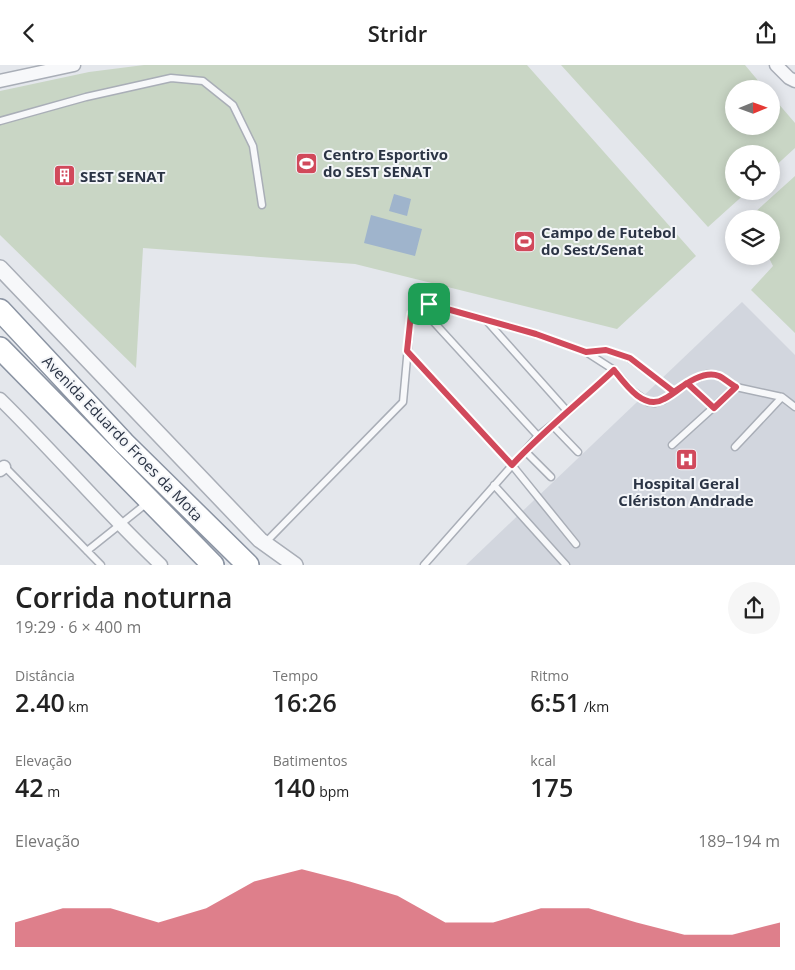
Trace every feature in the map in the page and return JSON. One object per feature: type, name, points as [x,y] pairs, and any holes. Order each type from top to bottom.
[{"type":"highway","name":"Avenida Eduardo Froes da Mota","points":[[0,309],[124,443],[248,565]]},
{"type":"highway","name":"Avenida Eduardo Froes da Mota","points":[[0,348],[213,565]]},
{"type":"street","points":[[0,81],[74,65]]},
{"type":"street","points":[[776,65],[789,78],[795,81]]},
{"type":"street","points":[[0,268],[178,455],[265,543],[295,565]]},
{"type":"street","points":[[0,399],[42,440],[119,525],[161,565]]},
{"type":"lane","points":[[0,121],[86,97],[171,78],[203,81],[233,105],[254,146],[262,205]]},
{"type":"lane","points":[[265,543],[403,402],[411,314],[419,306],[429,304],[485,319],[586,352],[614,370],[631,390],[648,402],[655,403],[664,400],[687,383],[707,375],[718,375],[736,387],[782,397],[795,407]]},
{"type":"lane","points":[[419,306],[538,436]]},
{"type":"lane","points":[[485,319],[568,412]]},
{"type":"lane","points":[[586,352],[606,350],[630,358],[674,392]]},
{"type":"lane","points":[[407,351],[512,465],[576,544]]},
{"type":"lane","points":[[424,565],[538,436],[568,412],[614,370]]},
{"type":"lane","points":[[687,383],[714,408]]},
{"type":"lane","points":[[672,445],[736,387]]},
{"type":"lane","points":[[735,447],[782,397]]},
{"type":"lane","points":[[552,425],[578,452]]},
{"type":"lane","points":[[524,451],[551,477]]},
{"type":"lane","points":[[1,466],[101,565]]},
{"type":"lane","points":[[494,485],[566,565]]},
{"type":"lane","points":[[87,551],[150,501]]},
{"type":"shaded area","name":"Hospital Geral Clériston Andrade","points":[[742,302],[795,355],[795,565],[466,565]]},
{"type":"green space","name":"Centro Esportivo do SEST SENAT","points":[[144,65],[527,65],[696,256],[617,329],[355,264],[143,248],[136,368],[0,235],[0,91],[89,72]]},
{"type":"green space","points":[[561,65],[745,65],[758,80],[725,80],[725,135],[780,135],[780,106],[795,123],[795,148],[780,162],[780,145],[725,145],[725,200],[738,200],[708,227]]},
{"type":"green space","points":[[795,176],[795,333],[751,290],[772,265],[780,265],[780,210],[757,210],[768,200],[780,200],[780,190]]},
{"type":"water","points":[[394,194],[411,199],[407,216],[389,211]]},
{"type":"water","points":[[371,215],[422,229],[415,256],[364,243]]},
{"type":"place","name":"Centro Esportivo do SEST SENAT","points":[[307,163]]},
{"type":"place","name":"SEST SENAT","points":[[64,176]]},
{"type":"place","name":"Campo de Futebol do Sest/Senat","points":[[525,241]]},
{"type":"place","name":"Hospital Geral Clériston Andrade","points":[[686,460]]},
{"type":"route","points":[[429,304],[419,306],[411,314],[407,351],[512,465],[538,436],[568,412],[614,370],[631,390],[648,402],[655,403],[664,400],[687,383],[714,408],[736,387],[718,375],[707,375],[687,383],[674,392],[630,358],[606,350],[586,352],[536,334],[429,304]]}]
